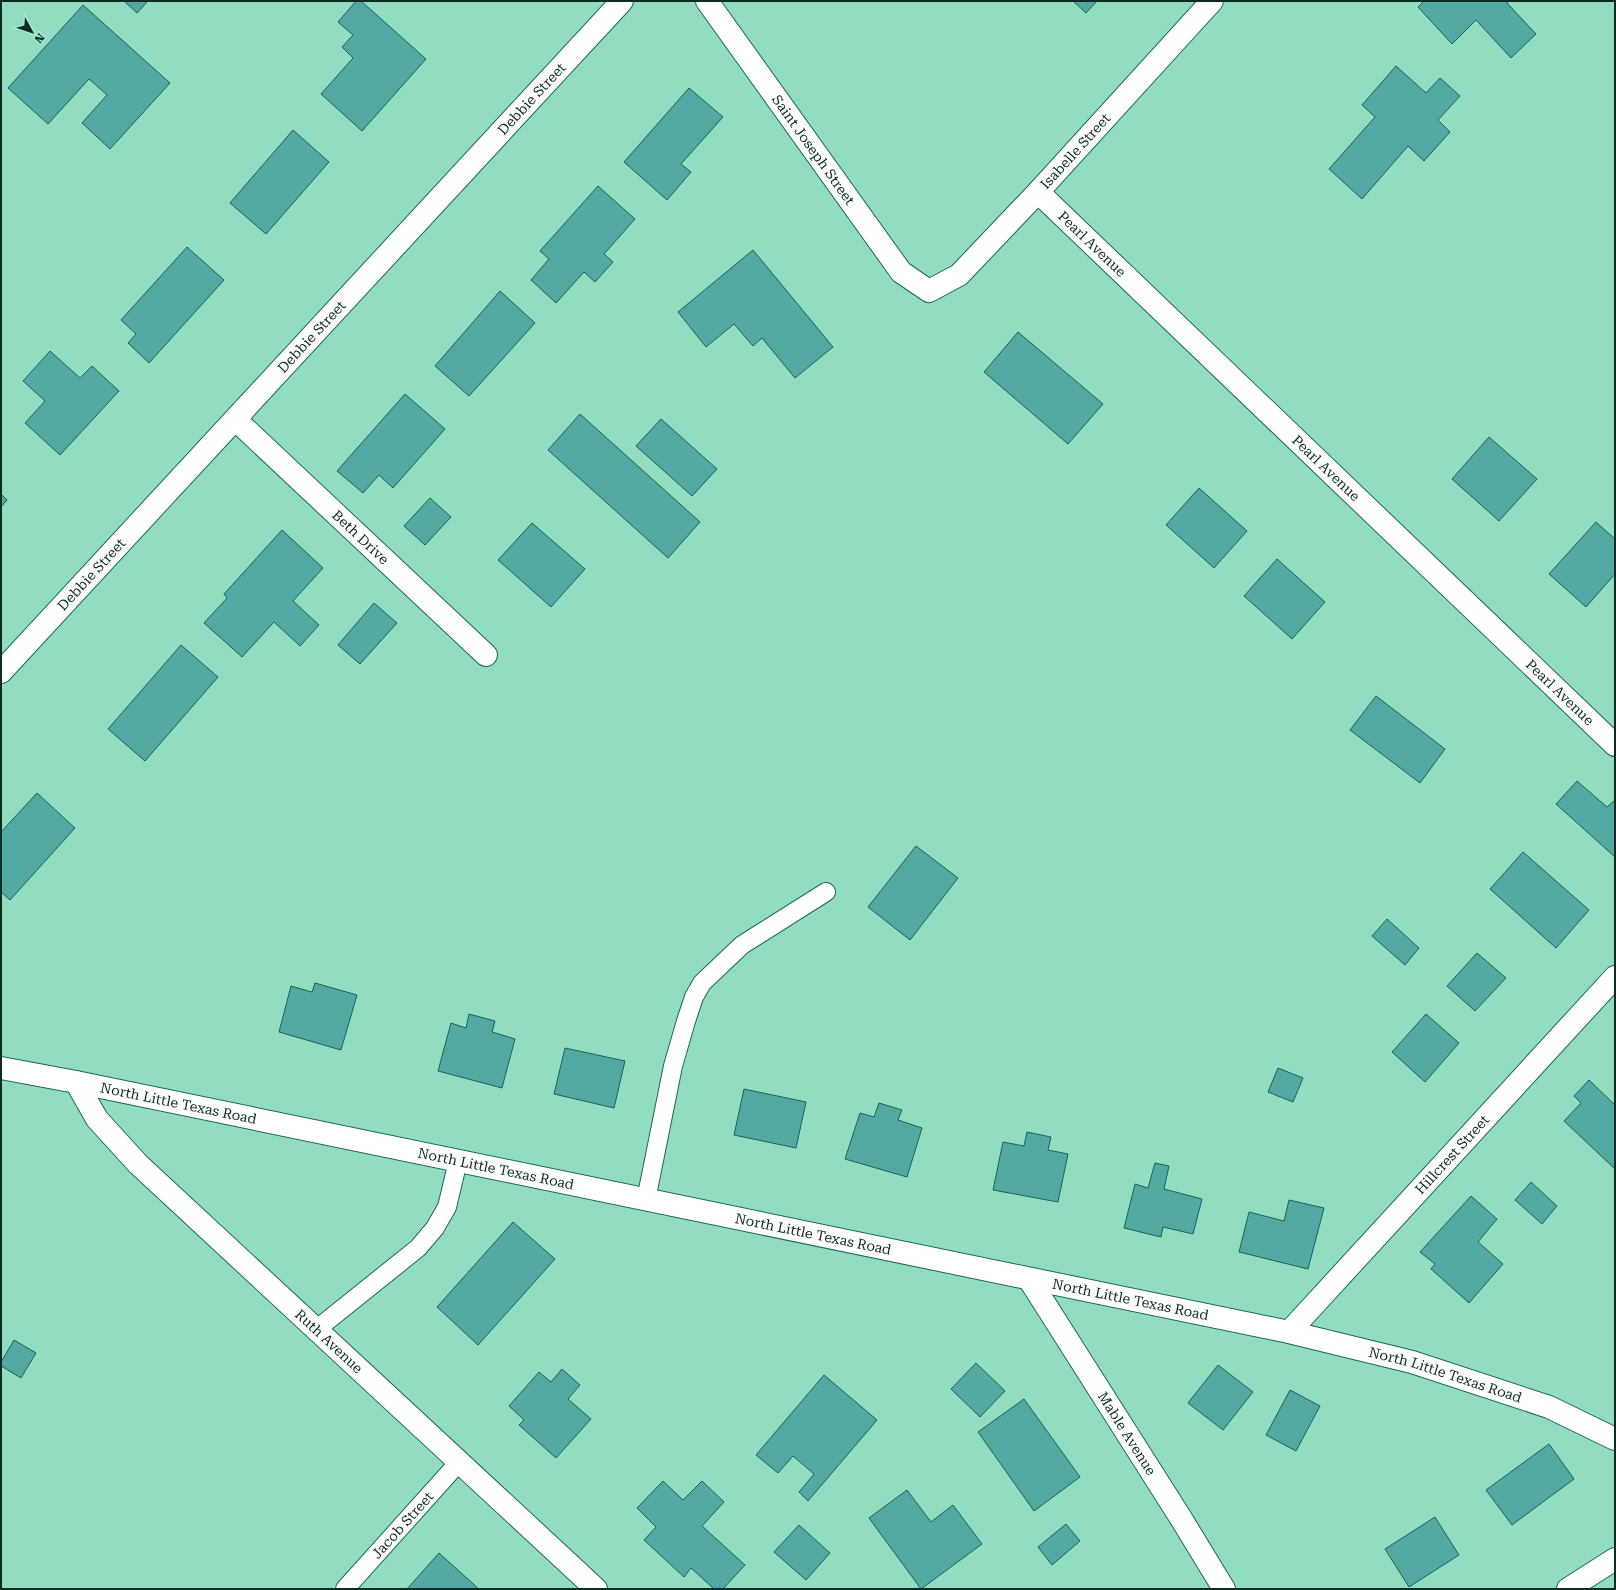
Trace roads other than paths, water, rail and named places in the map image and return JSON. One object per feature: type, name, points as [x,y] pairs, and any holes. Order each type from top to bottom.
[{"type":"street","name":"Debbie Street","points":[[1,672],[236,420],[622,1]]},
{"type":"street","name":"Saint Joseph Street","points":[[707,1],[901,272],[928,290]]},
{"type":"street","name":"Isabelle Street","points":[[928,290],[959,275],[1038,192],[1212,1]]},
{"type":"street","name":"Pearl Avenue","points":[[1038,192],[1615,745]]},
{"type":"street","name":"Beth Drive","points":[[236,420],[486,655]]},
{"type":"street","name":"Hillcrest Street","points":[[1289,1332],[1615,977]]},
{"type":"street","name":"North Little Texas Road","points":[[1,1068],[76,1082],[1289,1332],[1412,1362],[1549,1407],[1615,1438]]},
{"type":"street","name":"Ruth Avenue","points":[[76,1082],[98,1119],[138,1164],[460,1461],[596,1589]]},
{"type":"street","name":"Mable Avenue","points":[[1029,1279],[1178,1513],[1224,1589]]},
{"type":"street","points":[[1568,1589],[1615,1559]]},
{"type":"lane","points":[[646,1200],[673,1066],[694,997],[702,983],[742,945],[826,892]]},
{"type":"lane","points":[[316,1329],[418,1248],[435,1228],[447,1207],[458,1161]]},
{"type":"lane","name":"Jacob Street","points":[[345,1589],[460,1461]]}]
